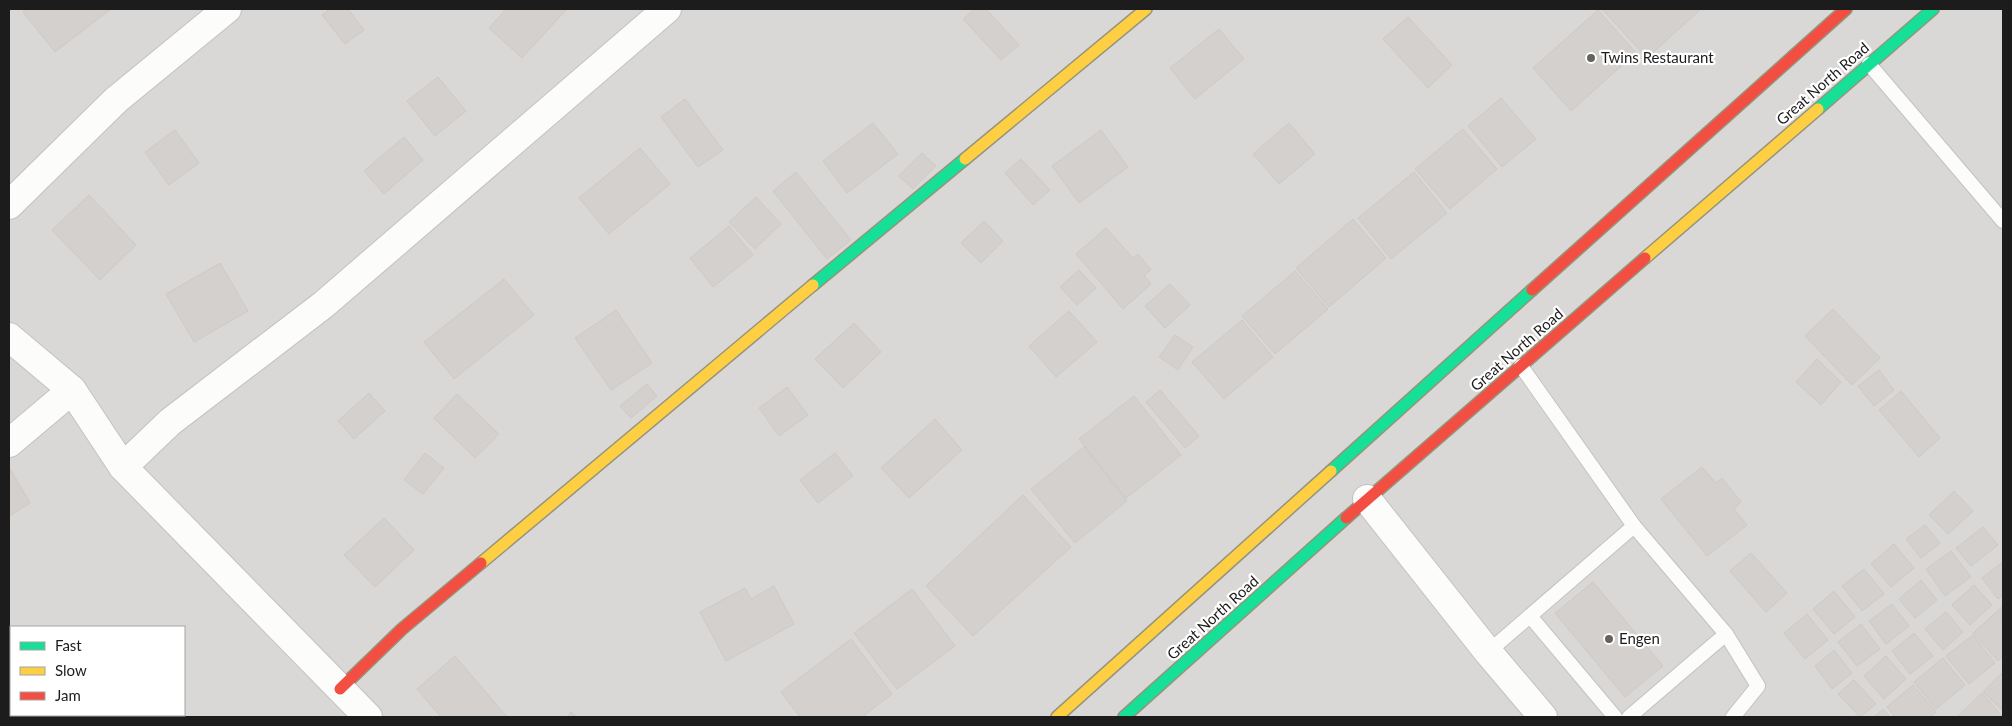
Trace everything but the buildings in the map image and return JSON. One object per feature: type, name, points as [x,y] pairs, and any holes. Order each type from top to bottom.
[{"type":"main road","points":[[340,689],[402,629],[672,402],[1146,9]]},
{"type":"main road","name":"Great North Road","points":[[1056,717],[1846,9]]},
{"type":"main road","name":"Great North Road","points":[[1124,717],[1367,499],[1933,9]]},
{"type":"street","points":[[9,205],[116,100],[227,9]]},
{"type":"street","points":[[123,467],[170,422],[323,305],[667,9]]},
{"type":"street","points":[[9,337],[72,390],[123,467],[368,717]]},
{"type":"street","points":[[9,443],[72,390]]},
{"type":"street","points":[[1367,499],[1488,652],[1543,717]]},
{"type":"lane","points":[[1868,64],[2003,221]]},
{"type":"lane","points":[[1521,366],[1634,526],[1726,634],[1758,686],[1732,717]]},
{"type":"lane","points":[[1488,652],[1634,526]]},
{"type":"lane","points":[[1530,616],[1615,717]]},
{"type":"lane","points":[[1629,717],[1726,634]]},
{"type":"shaded area","points":[[9,9],[2003,9],[2003,717],[9,717]]},
{"type":"traffic: fast","points":[[1818,109],[1933,9]]},
{"type":"traffic: fast","points":[[813,285],[965,159]]},
{"type":"traffic: fast","points":[[1331,471],[1532,290]]},
{"type":"traffic: fast","points":[[1124,717],[1346,518]]},
{"type":"traffic: slow","points":[[965,159],[1146,9]]},
{"type":"traffic: slow","points":[[1645,258],[1818,109]]},
{"type":"traffic: slow","points":[[481,563],[813,285]]},
{"type":"traffic: slow","points":[[1057,717],[1331,471]]},
{"type":"traffic: jam","points":[[1532,290],[1846,9]]},
{"type":"traffic: jam","points":[[1346,518],[1645,258]]},
{"type":"traffic: jam","points":[[340,689],[402,629],[481,563]]},
{"type":"place","name":"Twins Restaurant","points":[[1591,58]]},
{"type":"place","name":"Engen","points":[[1609,639]]}]
